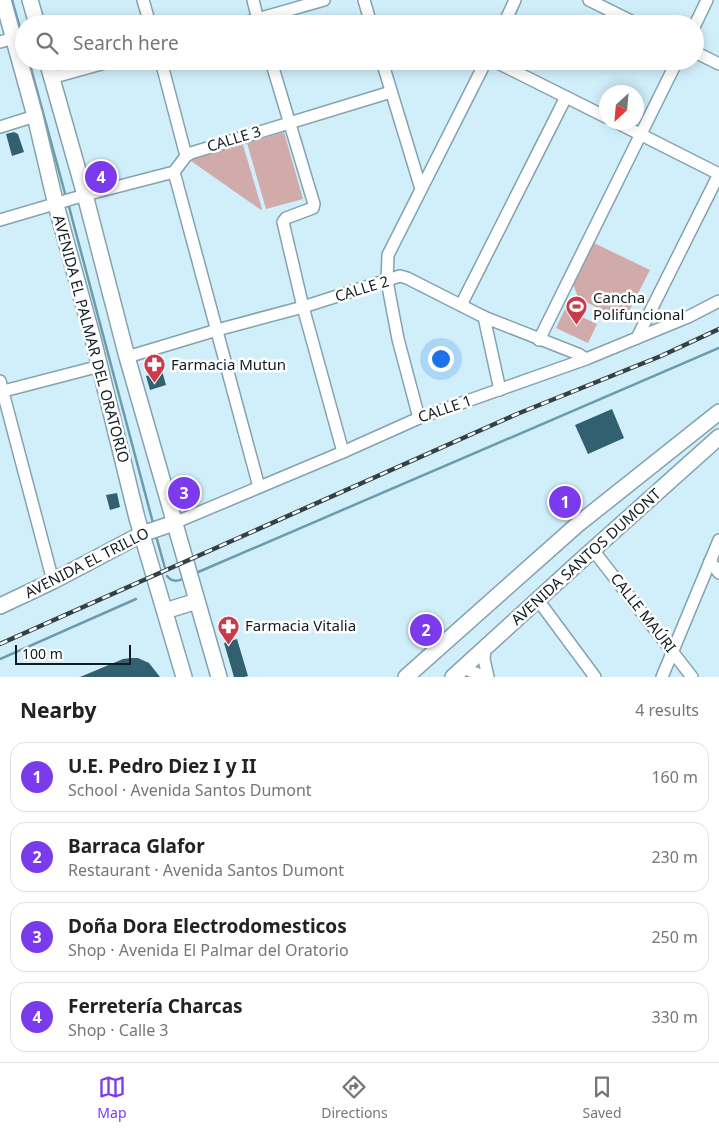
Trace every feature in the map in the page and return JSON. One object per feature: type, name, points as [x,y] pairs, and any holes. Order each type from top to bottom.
[{"type":"main road","name":"AVENIDA EL PALMAR DEL ORATORIO","points":[[3,0],[7,40],[15,62]]},
{"type":"main road","points":[[30,0],[34,15]]},
{"type":"main road","name":"AVENIDA EL PALMAR DEL ORATORIO","points":[[18,70],[35,116],[100,366],[157,529],[193,602],[219,677]]},
{"type":"main road","name":"AVENIDA EL PALMAR DEL ORATORIO","points":[[49,70],[80,197],[127,357],[157,529],[168,610],[184,677]]},
{"type":"main road","name":"AVENIDA SANTOS DUMONT","points":[[406,677],[564,536],[719,412]]},
{"type":"main road","name":"AVENIDA SANTOS DUMONT","points":[[458,673],[719,437]]},
{"type":"main road","name":"AVENIDA EL TRILLO","points":[[0,606],[157,529]]},
{"type":"main road","points":[[168,610],[193,602]]},
{"type":"street","points":[[143,0],[147,15]]},
{"type":"street","points":[[252,0],[256,15]]},
{"type":"street","points":[[277,15],[324,0]]},
{"type":"street","points":[[364,0],[368,15]]},
{"type":"street","points":[[508,15],[515,0]]},
{"type":"street","points":[[589,0],[619,15]]},
{"type":"street","points":[[700,15],[707,0]]},
{"type":"street","points":[[704,56],[719,64]]},
{"type":"street","points":[[51,78],[80,70]]},
{"type":"street","points":[[0,220],[174,172],[186,156],[162,70]]},
{"type":"street","points":[[274,70],[314,204],[313,208],[286,218],[283,222],[303,307],[342,452]]},
{"type":"street","points":[[385,70],[421,189]]},
{"type":"street","points":[[419,418],[398,339],[387,281],[388,255],[481,70]]},
{"type":"street","points":[[513,70],[599,114]]},
{"type":"street","points":[[539,340],[672,70]]},
{"type":"street","name":"CALLE 3","points":[[186,156],[391,92]]},
{"type":"street","points":[[461,305],[566,96]]},
{"type":"street","points":[[0,127],[35,116]]},
{"type":"street","points":[[631,130],[719,174],[637,338]]},
{"type":"street","points":[[174,172],[259,487]]},
{"type":"street","name":"CALLE 2","points":[[127,357],[303,307],[400,276],[484,317],[578,354],[586,359]]},
{"type":"street","name":"CALLE 1","points":[[157,529],[419,418],[586,359],[688,317],[719,301]]},
{"type":"street","points":[[484,317],[500,390]]},
{"type":"street","points":[[54,581],[1,388],[100,366]]},
{"type":"street","points":[[662,677],[719,540]]},
{"type":"street","name":"CALLE MAÚRI","points":[[593,550],[692,677]]},
{"type":"street","points":[[710,561],[719,572]]},
{"type":"street","points":[[538,600],[595,677]]},
{"type":"street","points":[[458,673],[487,677],[484,659],[485,648]]},
{"type":"shaded area","points":[[284,132],[303,199],[266,209],[247,143]]},
{"type":"shaded area","points":[[243,145],[261,210],[191,161],[192,159]]},
{"type":"shaded area","points":[[592,242],[650,270],[626,317],[620,319],[578,298],[573,283]]},
{"type":"shaded area","name":"Cancha Polifuncional","points":[[565,309],[597,324],[588,343],[556,328]]},
{"type":"building","points":[[14,132],[18,134],[24,152],[12,156],[6,134]]},
{"type":"building","points":[[102,163],[105,173],[110,172],[112,180],[93,183],[89,167]]},
{"type":"building","points":[[162,371],[166,385],[150,390],[146,376]]},
{"type":"building","points":[[612,409],[624,438],[588,454],[575,425]]},
{"type":"building","points":[[187,484],[192,500],[185,503],[179,498],[176,488]]},
{"type":"building","points":[[117,493],[120,507],[110,510],[106,495]]},
{"type":"building","points":[[237,639],[248,676],[244,677],[234,677],[224,643]]},
{"type":"building","points":[[138,658],[149,663],[160,677],[80,677],[123,659]]},
{"type":"waterway","points":[[12,0],[16,15]]},
{"type":"waterway","points":[[31,70],[66,197]]},
{"type":"waterway","points":[[68,203],[153,523]]},
{"type":"waterway","points":[[196,573],[719,348]]},
{"type":"waterway","points":[[156,536],[165,568]]},
{"type":"waterway","points":[[167,576],[174,580],[182,579]]},
{"type":"waterway","points":[[0,659],[136,599]]},
{"type":"railway","points":[[0,644],[517,414],[661,356],[719,329]]},
{"type":"place","name":"Ferretería Charcas","points":[[101,177]]},
{"type":"place","name":"Cancha Polifuncional","points":[[577,326]]},
{"type":"place","name":"Farmacia Mutun","points":[[155,384]]},
{"type":"place","name":"Doña Dora Electrodomesticos","points":[[184,493]]},
{"type":"place","name":"U.E. Pedro Diez I y II","points":[[565,502]]},
{"type":"place","name":"Barraca Glafor","points":[[426,630]]},
{"type":"place","name":"Farmacia Vitalia","points":[[229,645]]}]
